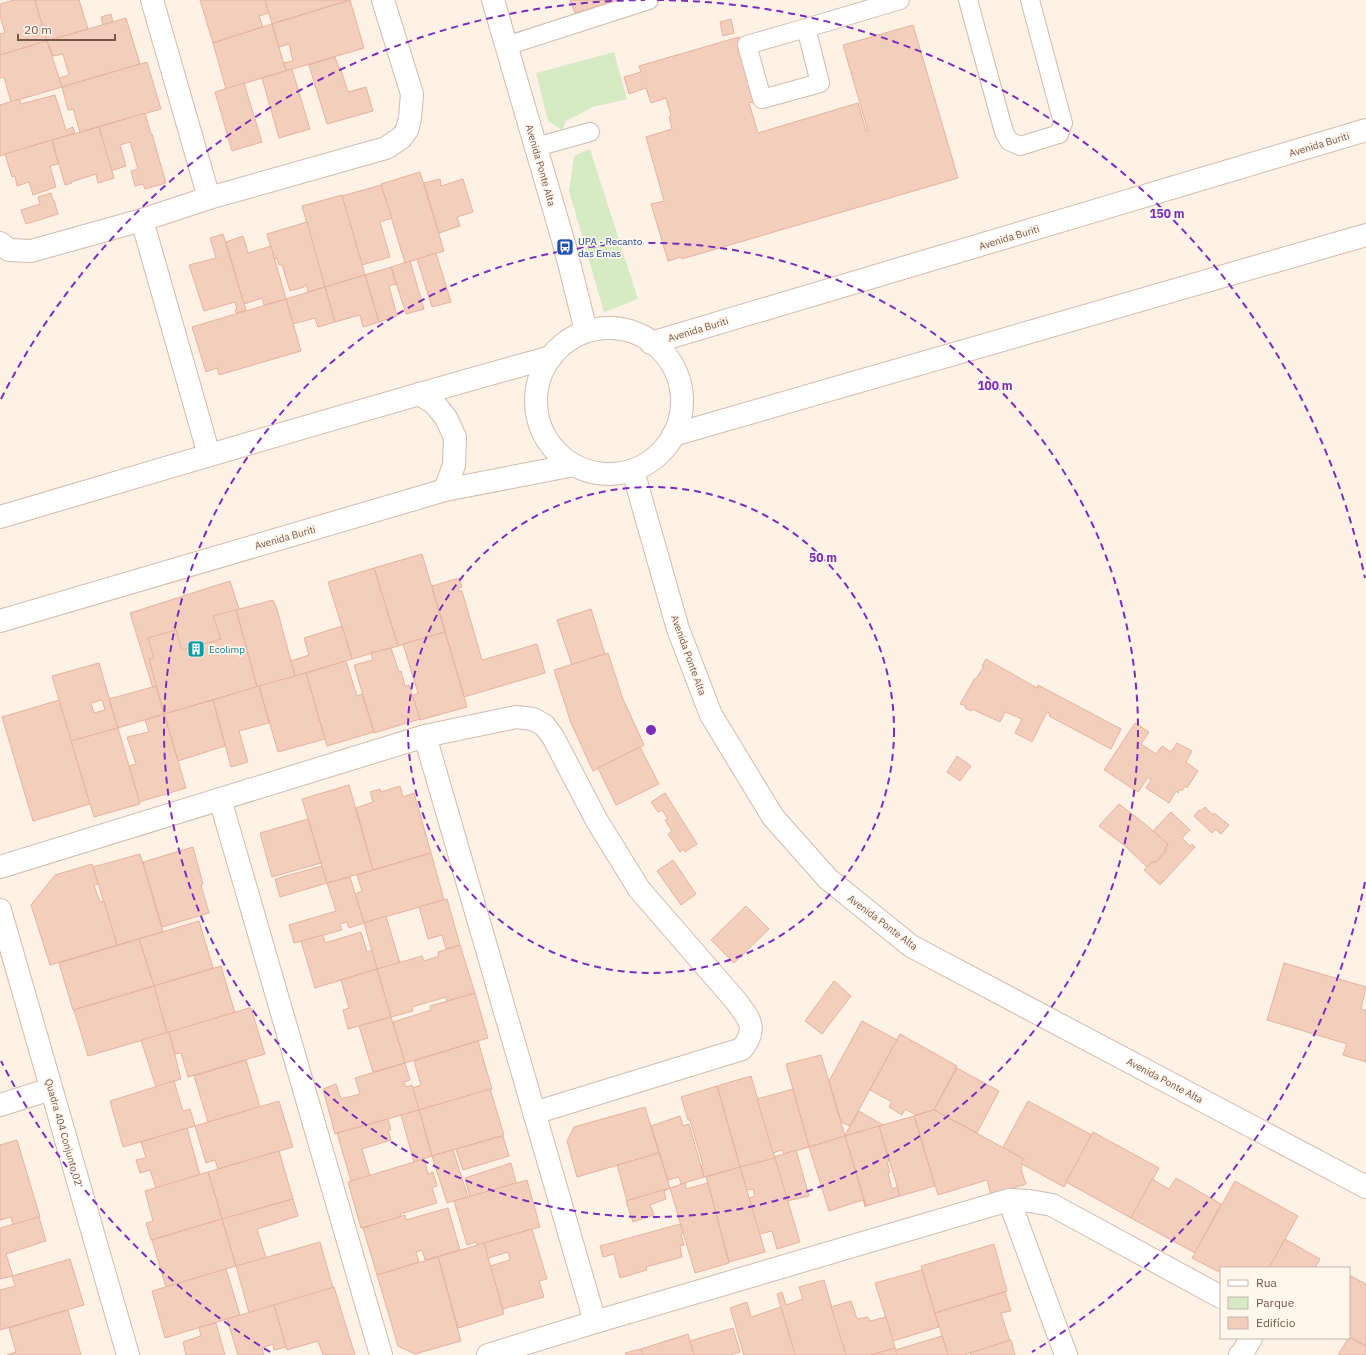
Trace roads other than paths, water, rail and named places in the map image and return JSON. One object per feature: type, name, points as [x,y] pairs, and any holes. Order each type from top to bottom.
[{"type":"street","points":[[152,0],[210,198]]},
{"type":"street","points":[[0,243],[9,250],[31,251],[386,148],[401,138],[407,130],[410,118],[412,94],[383,0]]},
{"type":"street","name":"Avenida Ponte Alta","points":[[493,0],[536,147],[586,331]]},
{"type":"street","name":"Avenida Buriti","points":[[651,343],[1366,130]]},
{"type":"street","points":[[142,220],[209,455]]},
{"type":"street","points":[[673,435],[1366,235]]},
{"type":"street","name":"Avenida Buriti","points":[[620,328],[643,337],[651,343],[663,352],[676,372],[682,396],[680,420],[670,441],[654,459],[633,471],[610,475],[586,472],[565,461],[549,444],[538,422],[536,398],[541,374],[554,353],[573,337],[586,331],[596,329],[620,328]]},
{"type":"street","points":[[0,517],[419,394],[551,358]]},
{"type":"street","points":[[419,394],[434,403],[446,418],[455,437],[454,465],[445,490]]},
{"type":"street","name":"Avenida Buriti","points":[[0,621],[445,490],[574,465]]},
{"type":"street","name":"Avenida Ponte Alta","points":[[633,471],[678,629],[711,715],[773,817],[828,879],[912,946],[1366,1187]]},
{"type":"street","points":[[0,867],[425,736],[516,717],[533,719],[544,725],[553,737],[597,821],[640,890],[736,1001],[747,1015],[752,1027],[749,1039],[742,1049],[534,1113]]},
{"type":"street","points":[[425,736],[595,1322]]},
{"type":"street","points":[[220,799],[381,1355]]},
{"type":"street","name":"Quadra 404 Conjunto 02","points":[[0,910],[128,1355]]},
{"type":"street","points":[[0,1105],[51,1089]]},
{"type":"street","points":[[1009,1200],[1066,1355]]},
{"type":"street","points":[[488,1355],[1009,1200],[1030,1201],[1052,1205],[1220,1296]]},
{"type":"street","points":[[1240,1355],[1250,1339]]},
{"type":"lane","points":[[506,46],[649,0]]},
{"type":"lane","points":[[806,28],[820,83],[762,99],[747,45],[900,0]]},
{"type":"lane","points":[[968,0],[1004,132],[1009,141],[1020,146],[1059,134],[1063,123],[1030,0]]},
{"type":"lane","points":[[536,147],[590,132]]},
{"type":"place","name":"UPA - Recanto das Emas","points":[[565,247]]},
{"type":"place","name":"Ecolimp","points":[[196,649]]}]
